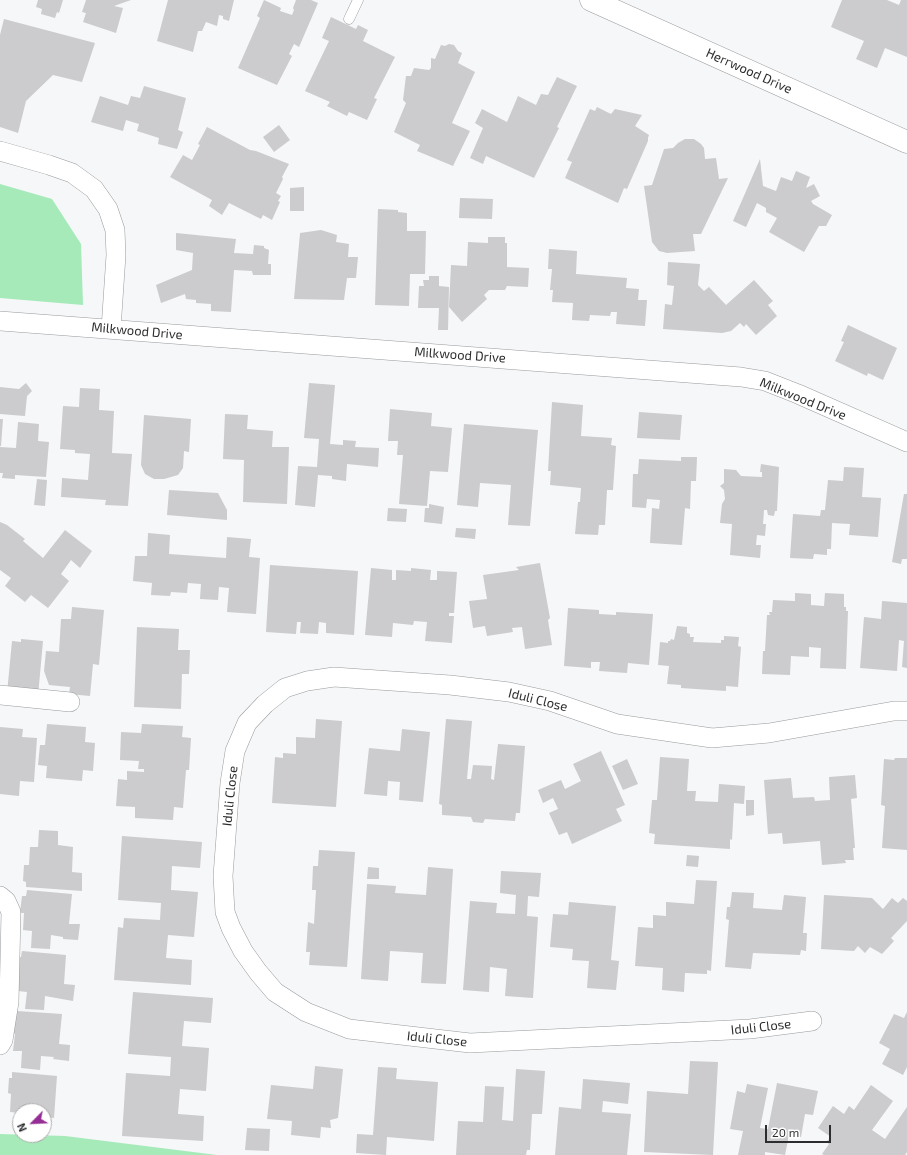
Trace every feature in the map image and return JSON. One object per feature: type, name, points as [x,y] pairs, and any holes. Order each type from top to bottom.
[{"type":"street","name":"Herrwood Drive","points":[[591,0],[907,142]]},
{"type":"street","points":[[0,151],[50,165],[72,173],[94,189],[108,209],[115,230],[111,329]]},
{"type":"street","name":"Milkwood Drive","points":[[0,321],[741,377],[765,381],[907,442]]},
{"type":"street","name":"Iduli Close","points":[[812,1021],[750,1029],[470,1043],[349,1029],[306,1012],[275,992],[258,972],[243,951],[231,928],[225,912],[223,876],[230,783],[235,751],[247,723],[265,704],[285,688],[307,681],[334,677],[509,692],[550,701],[617,724],[712,738],[769,733],[894,711],[907,711]]},
{"type":"street","points":[[0,695],[70,702]]},
{"type":"street","points":[[0,896],[6,901],[11,912],[9,1002],[3,1040],[0,1045]]},
{"type":"lane","points":[[349,19],[358,0]]},
{"type":"green space","points":[[0,184],[52,199],[81,244],[83,305],[0,298]]},
{"type":"green space","points":[[0,1134],[12,1134],[12,1143],[52,1143],[52,1136],[65,1136],[217,1155],[0,1155]]},
{"type":"building","points":[[38,0],[63,0],[59,13],[57,12],[55,18],[41,14],[42,9],[36,7]]},
{"type":"building","points":[[86,0],[131,0],[114,6],[123,8],[116,33],[83,22],[86,13],[82,12]]},
{"type":"building","points":[[168,0],[234,0],[229,21],[223,19],[223,16],[219,15],[217,26],[206,22],[202,31],[198,31],[193,52],[157,41]]},
{"type":"building","points":[[264,0],[281,8],[280,11],[292,15],[296,0],[311,0],[318,3],[299,47],[294,44],[289,54],[292,56],[277,85],[238,68],[260,18],[257,16]]},
{"type":"building","points":[[842,0],[887,0],[899,5],[901,0],[907,0],[907,57],[885,48],[877,68],[856,59],[864,41],[831,27]]},
{"type":"building","points":[[331,17],[356,29],[358,25],[368,30],[363,41],[395,57],[374,98],[377,99],[367,120],[349,112],[347,116],[327,106],[330,102],[305,91],[329,41],[322,38]]},
{"type":"building","points":[[4,19],[95,43],[82,82],[53,75],[26,101],[18,133],[0,127],[0,35]]},
{"type":"building","points":[[449,44],[454,45],[458,51],[462,53],[458,63],[475,72],[452,123],[470,131],[453,166],[417,151],[420,145],[394,132],[406,103],[403,100],[406,76],[411,76],[414,68],[429,70],[431,68],[431,58],[435,59],[441,45],[445,46]]},
{"type":"building","points":[[557,77],[577,86],[557,127],[559,128],[534,178],[486,156],[483,164],[470,158],[483,128],[475,123],[482,109],[507,122],[518,96],[536,105],[541,94],[548,95]]},
{"type":"building","points":[[144,86],[186,98],[178,130],[183,132],[177,149],[158,144],[159,138],[137,131],[139,124],[126,120],[123,131],[91,122],[100,96],[128,105],[131,96],[140,98]]},
{"type":"building","points":[[597,107],[611,114],[615,109],[642,115],[635,126],[649,135],[648,141],[627,189],[624,188],[618,203],[565,178],[572,162],[567,160],[590,109],[595,111]]},
{"type":"building","points":[[279,125],[290,140],[274,152],[263,137]]},
{"type":"building","points":[[207,127],[250,150],[289,164],[276,193],[281,196],[272,220],[263,215],[261,219],[229,203],[222,215],[209,206],[212,200],[170,177],[183,155],[192,160]]},
{"type":"building","points":[[685,139],[694,139],[701,144],[704,148],[705,159],[716,158],[719,179],[728,178],[701,234],[693,234],[695,251],[667,253],[659,251],[652,242],[644,186],[652,185],[664,149],[673,148]]},
{"type":"building","points":[[760,159],[763,186],[776,191],[781,177],[792,181],[796,171],[810,177],[806,188],[814,184],[820,196],[811,201],[813,204],[832,215],[826,226],[819,226],[804,252],[769,232],[777,218],[766,212],[766,208],[757,203],[746,227],[733,221]]},
{"type":"building","points":[[304,187],[304,211],[290,211],[290,188]]},
{"type":"building","points":[[460,198],[493,199],[492,219],[459,218]]},
{"type":"building","points":[[378,209],[398,210],[398,212],[407,213],[407,231],[426,231],[425,274],[410,274],[409,306],[375,305]]},
{"type":"building","points":[[321,230],[337,235],[336,242],[349,244],[348,257],[358,257],[356,278],[347,278],[344,300],[294,299],[300,233]]},
{"type":"building","points":[[176,233],[236,239],[234,253],[253,254],[254,245],[264,246],[264,248],[269,250],[268,264],[271,264],[271,275],[253,275],[252,271],[234,270],[231,312],[211,311],[211,304],[196,303],[196,300],[186,299],[185,294],[161,303],[156,285],[192,270],[193,253],[176,250]]},
{"type":"building","points":[[488,237],[505,237],[505,243],[507,243],[507,267],[529,268],[528,287],[507,286],[505,290],[489,290],[484,295],[487,299],[462,322],[449,307],[451,265],[467,266],[468,242],[488,243]]},
{"type":"building","points":[[549,249],[577,251],[576,274],[627,278],[626,288],[639,289],[638,300],[647,300],[645,326],[616,324],[617,312],[611,312],[610,316],[590,315],[589,321],[572,320],[573,303],[552,302],[553,290],[550,290],[552,269],[548,269]]},
{"type":"building","points":[[668,262],[700,264],[698,285],[704,291],[709,287],[726,305],[754,280],[773,301],[768,305],[777,316],[756,335],[746,324],[744,327],[740,323],[731,331],[722,333],[663,329],[665,304],[672,305],[674,286],[667,285]]},
{"type":"building","points":[[429,276],[439,276],[439,286],[449,287],[448,330],[438,330],[439,308],[418,308],[419,286],[424,286],[423,280],[429,280]]},
{"type":"building","points":[[848,325],[897,348],[883,380],[868,373],[867,376],[835,361],[844,342],[841,341]]},
{"type":"building","points":[[26,383],[32,391],[27,396],[25,416],[0,414],[0,387],[19,389]]},
{"type":"building","points":[[309,383],[335,385],[330,444],[343,445],[343,440],[356,441],[355,447],[379,448],[378,467],[347,464],[346,481],[332,479],[332,476],[318,475],[315,507],[295,505],[298,466],[317,467],[319,439],[304,438]]},
{"type":"building","points":[[80,388],[100,389],[99,410],[114,411],[112,453],[132,454],[128,506],[105,505],[106,500],[61,497],[62,478],[88,480],[90,454],[75,453],[75,450],[60,449],[63,406],[79,407]]},
{"type":"building","points":[[552,402],[583,405],[581,436],[612,438],[611,445],[616,446],[613,490],[607,490],[605,525],[599,525],[598,535],[575,534],[581,488],[550,485],[551,471],[548,471]]},
{"type":"building","points":[[390,409],[432,413],[431,426],[452,428],[448,472],[430,471],[427,506],[399,504],[403,455],[397,455],[398,441],[388,441]]},
{"type":"building","points":[[639,412],[682,415],[680,440],[637,438]]},
{"type":"building","points":[[225,414],[248,415],[247,429],[273,431],[272,447],[289,447],[287,504],[243,502],[244,460],[223,459]]},
{"type":"building","points":[[144,415],[191,419],[189,452],[184,451],[183,468],[178,475],[164,479],[154,479],[145,474],[141,465]]},
{"type":"building","points":[[0,419],[3,419],[1,446],[0,446]]},
{"type":"building","points":[[18,422],[39,424],[38,441],[49,442],[46,477],[15,475],[15,479],[2,478],[3,473],[0,473],[0,447],[16,448]]},
{"type":"building","points":[[464,424],[538,430],[530,526],[508,525],[511,485],[480,483],[478,507],[457,505]]},
{"type":"building","points":[[681,457],[697,457],[696,481],[691,481],[690,509],[685,508],[682,545],[650,543],[652,508],[659,509],[660,500],[647,499],[646,508],[632,507],[633,474],[638,474],[639,459],[681,461]]},
{"type":"building","points":[[761,464],[779,467],[777,511],[775,511],[774,516],[768,515],[767,510],[764,510],[763,524],[766,524],[765,536],[757,535],[756,545],[761,545],[760,558],[730,555],[732,524],[720,523],[722,504],[725,499],[724,490],[720,486],[724,483],[724,469],[736,470],[741,476],[762,477],[762,472],[760,472]]},
{"type":"building","points":[[844,467],[864,468],[862,497],[881,498],[878,537],[849,535],[850,524],[832,523],[831,549],[827,549],[827,555],[814,554],[813,559],[790,558],[793,514],[820,516],[821,510],[825,510],[828,480],[843,481]]},
{"type":"building","points":[[37,479],[47,480],[45,506],[34,505]]},
{"type":"building","points":[[169,490],[218,493],[227,510],[227,520],[167,515]]},
{"type":"building","points":[[904,494],[907,494],[907,559],[902,559],[901,564],[892,562]]},
{"type":"building","points":[[429,504],[444,507],[442,524],[424,522],[425,508],[429,508]]},
{"type":"building","points":[[388,508],[407,509],[406,522],[387,521]]},
{"type":"building","points":[[0,522],[7,525],[25,539],[23,541],[43,558],[65,530],[92,551],[80,568],[71,560],[61,574],[69,581],[48,608],[31,595],[25,602],[5,586],[11,578],[0,570]]},
{"type":"building","points":[[456,528],[476,529],[475,539],[455,537]]},
{"type":"building","points":[[148,533],[170,535],[169,554],[226,558],[227,537],[251,539],[249,557],[260,558],[256,614],[227,612],[229,588],[219,587],[218,600],[200,599],[201,584],[188,583],[187,593],[171,592],[170,596],[151,595],[152,583],[133,581],[135,556],[147,556]]},
{"type":"building","points":[[540,563],[550,618],[548,620],[552,645],[525,649],[522,627],[512,628],[513,632],[487,636],[485,626],[473,628],[469,601],[487,599],[483,575],[519,570],[516,567]]},
{"type":"building","points":[[270,565],[358,571],[354,635],[326,633],[326,623],[319,622],[318,634],[300,633],[301,622],[297,622],[296,634],[266,632]]},
{"type":"building","points":[[371,568],[392,570],[392,580],[396,580],[396,570],[411,571],[411,568],[431,570],[430,580],[437,580],[437,571],[457,572],[454,613],[449,613],[449,616],[454,616],[452,643],[425,641],[427,622],[414,621],[413,625],[393,623],[392,637],[365,635]]},
{"type":"building","points":[[795,593],[811,594],[811,605],[824,606],[825,593],[844,594],[844,607],[846,607],[846,611],[848,611],[846,669],[820,668],[821,648],[809,647],[809,657],[791,656],[790,675],[762,674],[767,615],[770,615],[769,612],[772,612],[773,600],[795,601]]},
{"type":"building","points":[[882,601],[907,603],[907,668],[902,667],[904,641],[899,640],[897,671],[860,668],[864,617],[881,619]]},
{"type":"building","points":[[72,607],[104,610],[99,665],[93,664],[90,696],[69,694],[70,687],[49,685],[44,671],[46,651],[59,652],[61,619],[71,619]]},
{"type":"building","points":[[568,608],[599,610],[599,614],[616,615],[616,612],[653,614],[649,665],[628,663],[627,673],[599,671],[600,662],[591,662],[591,668],[564,666]]},
{"type":"building","points":[[677,626],[687,627],[687,633],[690,634],[690,637],[694,637],[693,642],[721,643],[721,640],[724,640],[724,636],[739,637],[738,646],[741,647],[738,687],[726,686],[726,691],[681,688],[681,685],[667,684],[669,666],[658,665],[660,642],[668,643],[671,639],[674,640]]},
{"type":"building","points":[[137,627],[179,629],[178,650],[190,650],[189,674],[182,674],[181,709],[134,707]]},
{"type":"building","points":[[21,639],[43,641],[38,696],[7,693],[12,641],[21,642]]},
{"type":"building","points":[[316,719],[342,721],[336,807],[272,803],[275,757],[283,758],[283,753],[296,754],[296,737],[315,738]]},
{"type":"building","points":[[446,719],[472,721],[467,779],[471,779],[473,765],[492,766],[491,779],[494,780],[498,744],[525,746],[520,813],[516,813],[515,821],[485,819],[483,823],[473,822],[471,817],[442,815],[442,805],[439,804]]},
{"type":"building","points":[[47,724],[86,727],[85,742],[95,743],[93,771],[83,770],[82,781],[46,778],[47,766],[38,765],[40,745],[45,745]]},
{"type":"building","points":[[142,724],[183,726],[182,737],[191,738],[189,770],[186,770],[183,808],[174,807],[173,820],[135,818],[135,807],[116,806],[118,779],[127,780],[127,771],[144,772],[144,769],[138,769],[139,761],[120,760],[121,732],[141,733]]},
{"type":"building","points":[[0,727],[23,729],[22,737],[37,738],[34,782],[20,781],[19,796],[0,794]]},
{"type":"building","points":[[402,729],[430,732],[423,802],[399,800],[400,782],[388,781],[387,796],[364,794],[369,748],[400,751]]},
{"type":"building","points":[[601,751],[625,805],[616,809],[622,821],[572,844],[567,832],[559,835],[549,813],[558,809],[553,798],[543,803],[538,790],[561,780],[565,789],[581,781],[573,764]]},
{"type":"building","points":[[660,757],[689,759],[687,791],[696,791],[695,801],[718,802],[719,784],[745,786],[744,804],[734,803],[732,840],[730,839],[730,849],[654,844],[655,834],[649,833],[652,800],[657,800]]},
{"type":"building","points":[[895,758],[907,758],[907,850],[882,848],[885,806],[881,805],[884,759],[894,760]]},
{"type":"building","points":[[627,759],[638,784],[623,790],[612,766]]},
{"type":"building","points":[[855,775],[857,798],[851,799],[855,848],[853,848],[854,860],[845,860],[846,863],[822,865],[820,841],[783,844],[782,833],[768,834],[764,780],[791,778],[793,798],[814,797],[815,801],[830,800],[829,777]]},
{"type":"building","points":[[746,800],[754,800],[754,815],[746,816]]},
{"type":"building","points":[[39,830],[58,831],[58,845],[73,847],[72,872],[82,873],[82,891],[26,887],[26,882],[23,881],[24,865],[29,865],[30,847],[38,847]]},
{"type":"building","points":[[122,836],[202,842],[200,868],[172,866],[171,890],[198,892],[194,937],[168,935],[166,958],[192,960],[191,985],[114,980],[118,927],[123,928],[124,918],[160,920],[161,903],[118,900]]},
{"type":"building","points":[[319,850],[355,852],[347,967],[309,965],[310,952],[306,952],[308,922],[314,924],[316,890],[312,890],[313,866],[318,866]]},
{"type":"building","points":[[687,855],[699,856],[698,867],[686,866]]},
{"type":"building","points":[[368,867],[379,868],[379,879],[367,879]]},
{"type":"building","points":[[428,867],[453,869],[446,984],[421,983],[423,953],[390,951],[388,981],[361,979],[367,884],[396,886],[395,893],[426,895]]},
{"type":"building","points":[[501,871],[541,873],[539,897],[528,896],[527,916],[538,917],[533,998],[505,996],[507,969],[490,967],[489,992],[463,990],[470,901],[497,903],[496,913],[515,914],[516,895],[500,893]]},
{"type":"building","points":[[696,880],[717,881],[711,971],[707,970],[707,974],[685,973],[684,992],[662,990],[663,968],[635,966],[638,927],[653,928],[653,915],[666,916],[666,902],[694,904]]},
{"type":"building","points":[[27,890],[72,894],[69,924],[80,924],[78,940],[63,939],[63,937],[51,935],[50,949],[31,948],[32,931],[23,930],[24,913],[20,913],[22,896],[26,896]]},
{"type":"building","points":[[732,892],[754,893],[753,908],[782,910],[784,895],[806,897],[803,933],[807,933],[806,951],[801,950],[800,955],[753,953],[751,969],[725,967],[729,920],[726,919],[727,907],[730,907]]},
{"type":"building","points":[[824,895],[872,898],[883,909],[892,898],[898,903],[903,898],[907,901],[907,921],[891,938],[894,941],[882,954],[870,947],[865,953],[858,946],[854,951],[821,949]]},
{"type":"building","points":[[569,902],[616,906],[611,960],[619,961],[616,990],[587,988],[589,961],[572,960],[573,949],[550,947],[553,914],[568,915]]},
{"type":"building","points":[[22,951],[66,955],[64,984],[75,985],[73,1001],[45,996],[44,1010],[25,1009],[27,992],[18,991],[19,974],[15,974],[17,957],[21,957]]},
{"type":"building","points":[[133,992],[213,998],[211,1023],[184,1021],[182,1046],[209,1048],[206,1091],[180,1089],[178,1114],[204,1116],[203,1141],[122,1136],[126,1073],[170,1076],[171,1057],[128,1054]]},
{"type":"building","points":[[17,1011],[62,1014],[59,1044],[70,1045],[69,1061],[53,1059],[54,1057],[41,1056],[40,1070],[21,1068],[22,1051],[13,1051],[15,1034],[11,1033],[12,1017],[16,1017]]},
{"type":"building","points":[[907,1012],[907,1067],[903,1075],[882,1064],[890,1049],[879,1043],[894,1014],[904,1018]]},
{"type":"building","points":[[690,1061],[718,1062],[713,1155],[644,1152],[647,1091],[688,1094]]},
{"type":"building","points":[[315,1066],[343,1069],[338,1118],[330,1120],[331,1128],[321,1127],[320,1138],[291,1135],[292,1121],[267,1119],[271,1085],[313,1089]]},
{"type":"building","points":[[378,1067],[397,1068],[396,1079],[438,1082],[434,1141],[387,1137],[386,1155],[356,1153],[357,1134],[373,1135]]},
{"type":"building","points":[[516,1069],[545,1071],[542,1114],[532,1114],[530,1150],[527,1150],[526,1155],[456,1155],[458,1121],[483,1122],[485,1086],[504,1087],[502,1120],[513,1121]]},
{"type":"building","points":[[12,1072],[57,1076],[54,1118],[52,1118],[52,1103],[12,1103],[12,1112],[10,1112],[11,1094],[8,1093],[9,1078],[12,1078]]},
{"type":"building","points":[[583,1079],[630,1083],[628,1104],[603,1101],[602,1112],[631,1114],[627,1155],[555,1155],[559,1107],[581,1109]]},
{"type":"building","points":[[777,1083],[818,1091],[813,1115],[805,1114],[801,1137],[789,1135],[785,1155],[765,1152],[765,1155],[738,1155],[743,1131],[730,1129],[737,1091],[745,1093],[747,1084],[768,1088],[760,1128],[768,1129]]},
{"type":"building","points":[[871,1085],[893,1101],[872,1130],[885,1139],[907,1107],[907,1152],[905,1155],[822,1154],[829,1144],[826,1142],[831,1137],[818,1128],[833,1106],[844,1114],[849,1106],[854,1110]]},
{"type":"building","points":[[247,1128],[270,1129],[269,1151],[245,1150]]}]
